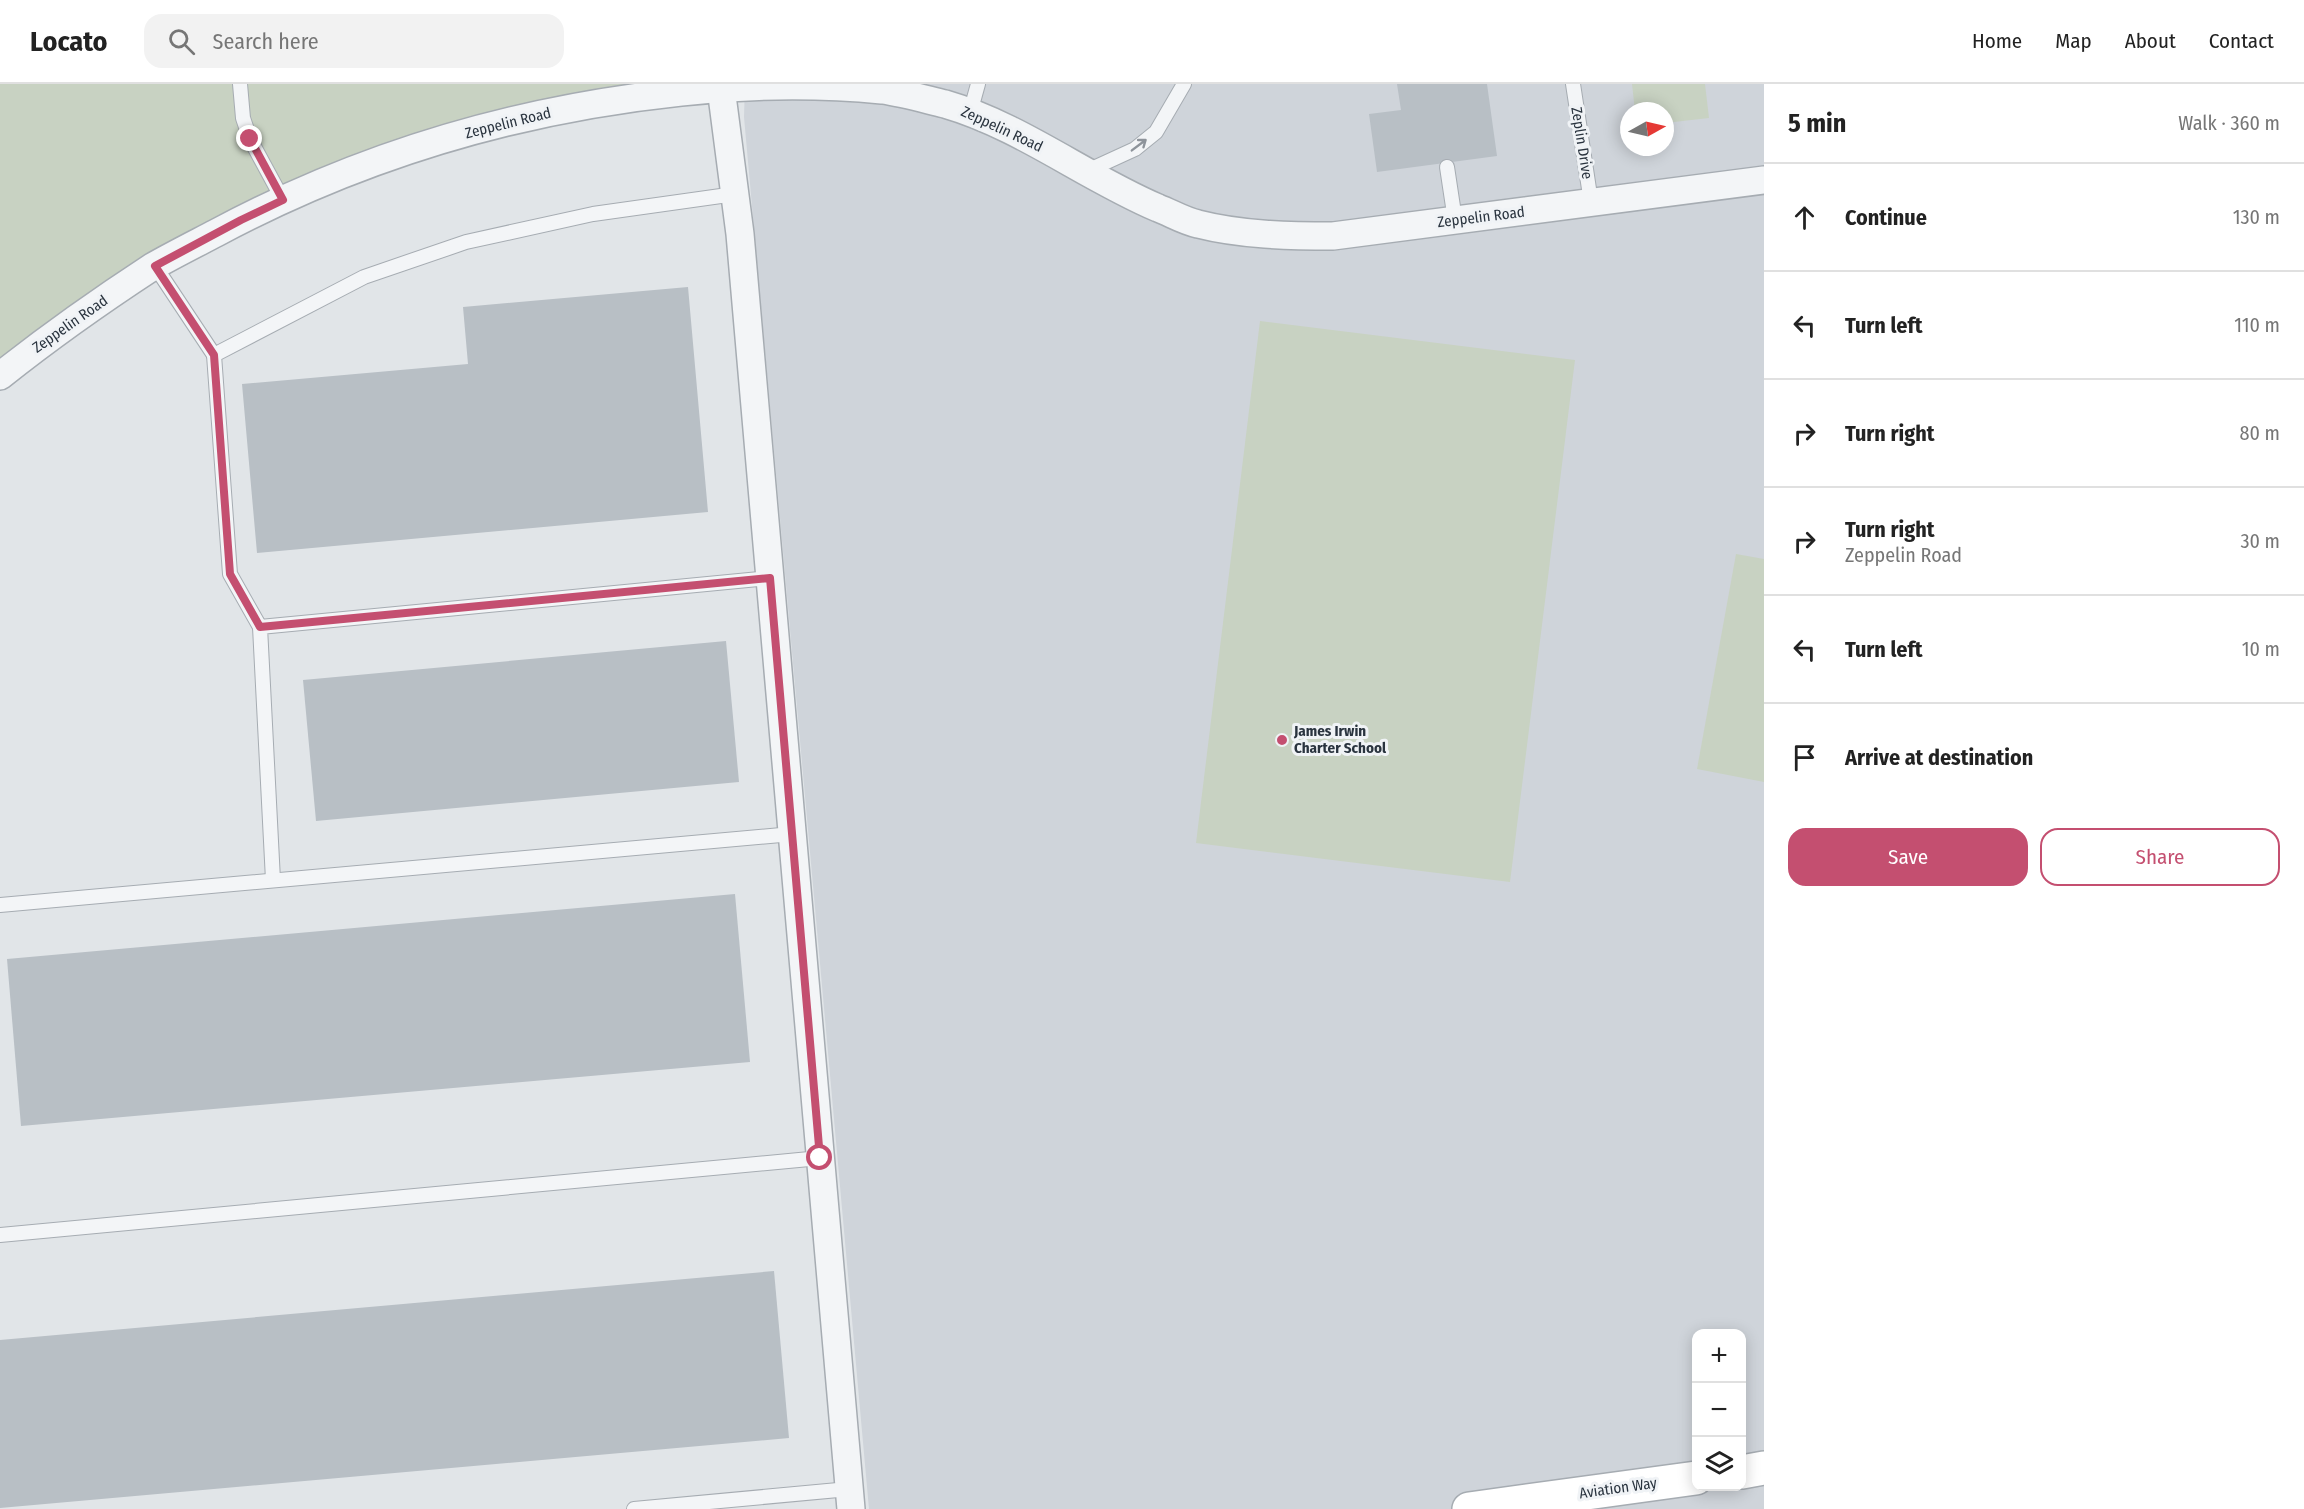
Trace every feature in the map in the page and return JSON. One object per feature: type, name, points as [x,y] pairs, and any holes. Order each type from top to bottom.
[{"type":"street","name":"Zeppelin Road","points":[[0,376],[57,331],[155,266],[283,200],[393,154],[480,128],[561,110],[708,87],[828,85],[883,90],[947,105],[993,122],[1134,198],[1196,224],[1291,236],[1334,236],[1764,180]]},
{"type":"street","points":[[708,87],[735,194],[850,1499]]},
{"type":"street","points":[[1746,1471],[1764,1468]]},
{"type":"street","name":"Aviation Way","points":[[1469,1509],[1692,1479]]},
{"type":"lane","points":[[240,84],[243,118],[250,139],[283,200]]},
{"type":"lane","points":[[970,113],[978,84]]},
{"type":"lane","points":[[1087,171],[1114,161],[1135,149],[1156,132],[1184,84]]},
{"type":"lane","name":"Zeplin Drive","points":[[1573,84],[1591,202]]},
{"type":"lane","points":[[1447,167],[1455,220]]},
{"type":"lane","points":[[214,355],[364,277],[466,242],[593,214],[735,194]]},
{"type":"lane","points":[[155,266],[214,355],[230,574],[260,627],[273,880]]},
{"type":"lane","points":[[260,627],[770,578]]},
{"type":"lane","points":[[0,905],[792,834]]},
{"type":"lane","points":[[0,1235],[820,1158]]},
{"type":"lane","points":[[634,1509],[850,1499]]},
{"type":"shaded area","name":"James Irwin Charter School","points":[[745,84],[1764,84],[1764,1509],[869,1509],[744,117]]},
{"type":"green space","points":[[0,84],[678,84],[480,128],[155,266],[0,376]]},
{"type":"green space","points":[[1632,84],[1705,84],[1709,118],[1674,122],[1674,102],[1634,102]]},
{"type":"green space","points":[[1260,321],[1575,360],[1510,882],[1196,843]]},
{"type":"green space","points":[[1736,554],[1764,559],[1764,782],[1697,769]]},
{"type":"building","points":[[1397,84],[1487,84],[1497,156],[1377,172],[1369,114],[1401,110]]},
{"type":"building","points":[[688,287],[708,512],[257,553],[242,384],[468,364],[463,307]]},
{"type":"building","points":[[726,641],[739,782],[316,821],[303,680]]},
{"type":"building","points":[[735,894],[750,1062],[21,1126],[7,959]]},
{"type":"building","points":[[774,1271],[789,1438],[0,1508],[0,1340]]},
{"type":"place","name":"James Irwin Charter School","points":[[1282,740]]},
{"type":"route","points":[[250,139],[283,200],[155,266],[214,355],[230,574],[260,627],[770,578],[820,1158]]}]
